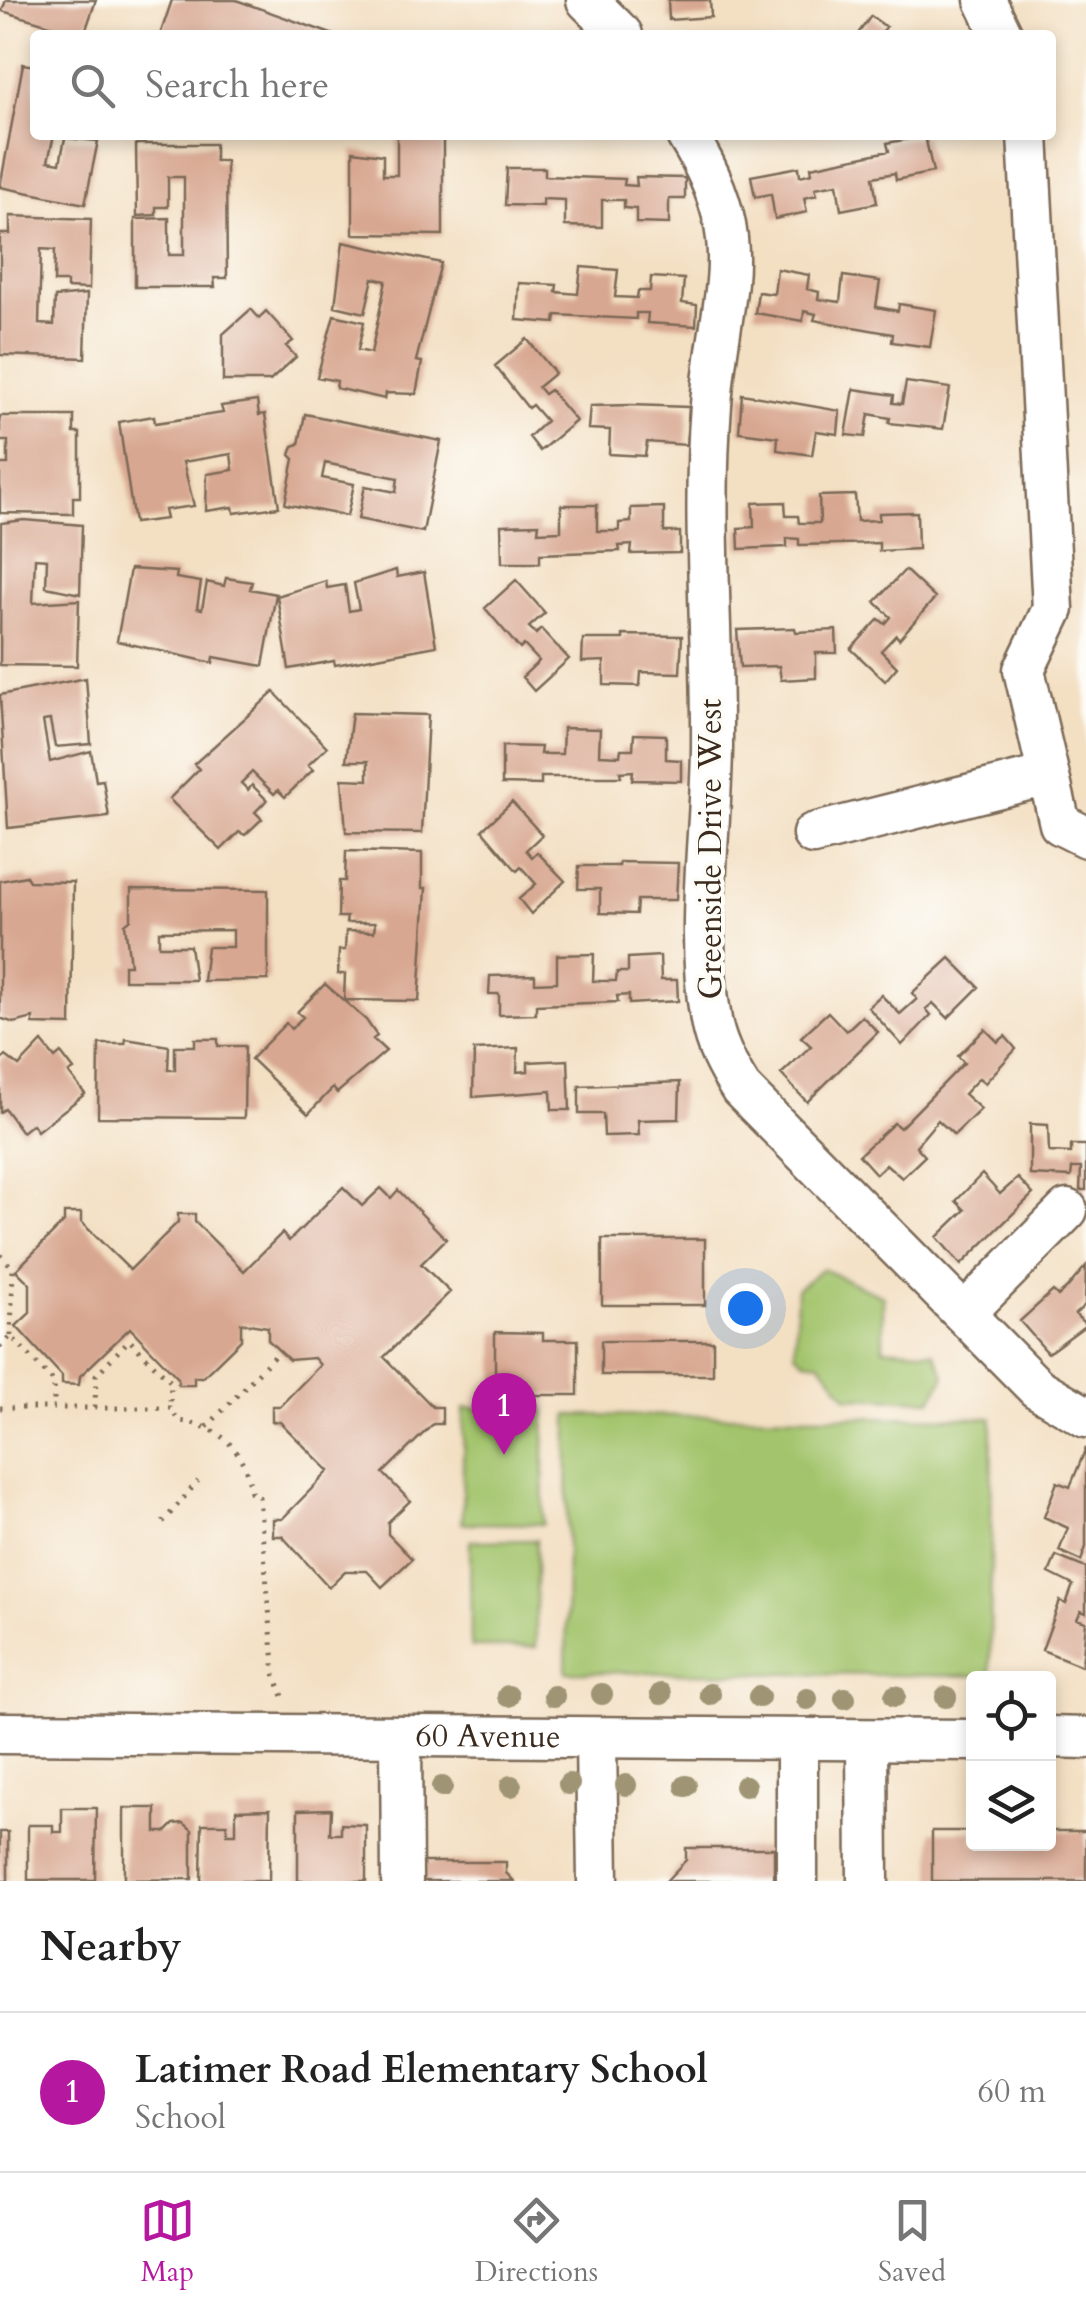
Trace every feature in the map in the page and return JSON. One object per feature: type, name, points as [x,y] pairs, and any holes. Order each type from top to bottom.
[{"type":"street","points":[[587,0],[617,30]]},
{"type":"street","points":[[985,0],[1000,30]]},
{"type":"street","name":"Greenside Drive West","points":[[690,140],[722,200],[730,244],[711,402],[708,463],[712,747],[704,973],[711,1023],[724,1061],[740,1089],[966,1313],[1036,1388],[1086,1417]]},
{"type":"street","points":[[1028,140],[1070,605],[1024,670],[1060,824],[1086,836]]},
{"type":"street","points":[[813,834],[1047,775]]},
{"type":"street","points":[[966,1313],[1067,1210]]},
{"type":"street","name":"60 Avenue","points":[[0,1733],[966,1740]]},
{"type":"street","points":[[401,1736],[402,1881]]},
{"type":"street","points":[[1056,1738],[1086,1738]]},
{"type":"street","points":[[596,1739],[598,1881]]},
{"type":"street","points":[[797,1740],[798,1881]]},
{"type":"street","points":[[867,1741],[868,1881]]},
{"type":"path","points":[[0,1256],[13,1268],[12,1336],[54,1382],[54,1408]]},
{"type":"path","points":[[0,1348],[12,1336]]},
{"type":"path","points":[[95,1408],[96,1375],[129,1340],[171,1382],[170,1408],[179,1421],[207,1427],[246,1468],[250,1492],[259,1498],[276,1675],[280,1694],[289,1704]]},
{"type":"path","points":[[207,1427],[279,1351]]},
{"type":"path","points":[[0,1408],[170,1408]]},
{"type":"path","points":[[163,1522],[198,1481]]},
{"type":"green space","points":[[822,1269],[883,1296],[883,1348],[934,1352],[945,1376],[931,1400],[847,1397],[820,1362],[805,1360],[795,1352],[797,1289]]},
{"type":"green space","points":[[464,1408],[545,1410],[543,1524],[462,1523]]},
{"type":"green space","points":[[568,1415],[992,1418],[990,1671],[966,1671],[966,1676],[566,1672]]},
{"type":"green space","points":[[536,1540],[536,1647],[471,1647],[470,1541]]},
{"type":"building","points":[[6,0],[96,0],[86,30],[67,30],[2,11]]},
{"type":"building","points":[[172,0],[236,0],[320,30],[162,30]]},
{"type":"building","points":[[668,0],[710,0],[711,17],[669,20]]},
{"type":"building","points":[[871,16],[886,27],[884,30],[861,30]]},
{"type":"building","points":[[23,64],[30,65],[30,140],[53,140],[48,161],[60,163],[65,140],[98,141],[85,204],[0,187]]},
{"type":"building","points":[[397,140],[443,140],[443,235],[353,234],[353,151],[383,155],[383,175],[397,175]]},
{"type":"building","points":[[926,140],[933,172],[896,180],[895,173],[873,177],[877,203],[841,210],[837,184],[815,188],[817,195],[804,198],[807,212],[775,219],[771,194],[755,197],[751,176],[799,167],[800,176],[812,173],[811,167],[889,151],[887,143]]},
{"type":"building","points":[[136,144],[215,144],[215,161],[226,161],[227,278],[214,278],[215,287],[135,287],[135,219],[169,218],[169,255],[184,255],[184,177],[168,177],[168,207],[156,207],[156,215],[137,216]]},
{"type":"building","points":[[507,168],[545,168],[545,176],[625,179],[624,185],[637,186],[636,177],[685,178],[685,199],[669,199],[669,224],[636,223],[636,209],[624,208],[624,200],[602,200],[602,227],[565,226],[565,200],[543,199],[543,206],[505,205]]},
{"type":"building","points":[[10,216],[91,219],[89,289],[67,288],[67,282],[54,282],[55,250],[41,249],[39,324],[54,325],[55,297],[87,294],[85,358],[0,355],[0,234],[10,234]]},
{"type":"building","points":[[343,242],[441,263],[416,361],[422,362],[416,394],[386,393],[385,399],[336,388],[337,381],[317,377],[334,315],[364,322],[358,350],[371,353],[386,281],[373,278],[365,313],[335,306]]},
{"type":"building","points":[[581,267],[618,270],[615,297],[637,298],[638,291],[650,291],[651,277],[684,279],[682,303],[697,305],[696,326],[647,323],[648,313],[636,313],[636,319],[556,315],[555,323],[517,320],[519,283],[557,285],[556,292],[578,294]]},
{"type":"building","points":[[777,269],[809,275],[807,289],[819,292],[818,299],[840,302],[843,276],[880,281],[876,307],[898,311],[899,304],[936,310],[930,347],[892,342],[893,334],[814,320],[816,314],[804,311],[803,321],[755,313],[758,292],[774,294]]},
{"type":"building","points":[[251,309],[259,318],[266,311],[293,341],[286,346],[296,357],[270,381],[223,381],[223,334]]},
{"type":"building","points":[[527,339],[555,373],[538,387],[544,394],[550,390],[576,421],[540,451],[529,437],[546,421],[532,405],[528,408],[495,366]]},
{"type":"building","points":[[906,382],[950,388],[943,429],[889,423],[890,418],[869,414],[865,437],[846,435],[854,389],[894,395],[893,403],[902,404]]},
{"type":"building","points":[[742,394],[840,411],[838,434],[816,431],[812,455],[777,450],[778,437],[739,432]]},
{"type":"building","points":[[257,401],[259,415],[265,414],[279,507],[234,513],[233,507],[206,511],[207,474],[233,470],[231,454],[183,462],[194,506],[164,510],[166,519],[134,523],[119,422],[154,416],[155,423],[223,413],[221,406]]},
{"type":"building","points":[[590,406],[689,407],[686,445],[647,442],[645,456],[609,454],[610,430],[588,429]]},
{"type":"building","points":[[305,414],[441,441],[423,532],[358,519],[365,486],[396,492],[398,478],[325,463],[322,478],[354,484],[347,516],[285,504],[294,459],[290,455],[293,446],[299,444]]},
{"type":"building","points":[[0,416],[74,416],[74,433],[80,433],[80,497],[73,497],[73,514],[0,513],[0,464],[8,464],[8,441],[0,441]]},
{"type":"building","points":[[855,495],[857,521],[879,520],[879,513],[917,512],[918,549],[879,551],[879,543],[799,545],[799,539],[787,538],[787,547],[739,549],[738,528],[754,527],[753,503],[785,502],[786,516],[798,516],[799,523],[820,523],[819,496]]},
{"type":"building","points":[[561,505],[597,505],[597,531],[619,531],[619,523],[631,522],[631,508],[664,507],[664,532],[680,532],[680,553],[631,554],[632,545],[619,546],[620,551],[540,554],[540,563],[502,563],[501,525],[539,524],[538,532],[561,531]]},
{"type":"building","points":[[24,520],[82,525],[80,594],[46,587],[47,559],[35,558],[33,603],[79,600],[77,666],[0,665],[1,523]]},
{"type":"building","points":[[130,569],[177,572],[176,578],[201,582],[197,608],[202,609],[207,582],[224,586],[226,578],[252,582],[250,589],[276,594],[263,666],[214,657],[213,663],[117,641]]},
{"type":"building","points":[[396,570],[397,577],[424,572],[436,646],[335,665],[334,661],[289,669],[277,596],[326,581],[327,588],[345,585],[349,611],[359,609],[354,583]]},
{"type":"building","points":[[905,570],[935,598],[899,639],[896,635],[881,651],[897,667],[885,681],[851,649],[879,619],[885,624],[891,617],[875,602]]},
{"type":"building","points":[[516,580],[545,613],[529,627],[536,634],[541,629],[569,659],[534,691],[522,677],[539,661],[524,645],[520,649],[485,608]]},
{"type":"building","points":[[795,628],[796,632],[836,630],[837,653],[816,653],[816,678],[781,680],[779,666],[740,667],[737,630]]},
{"type":"building","points":[[623,635],[682,636],[680,673],[641,672],[640,686],[604,685],[604,661],[582,662],[583,639],[623,639]]},
{"type":"building","points":[[86,678],[91,744],[55,747],[50,720],[43,721],[50,762],[91,751],[96,781],[103,780],[109,817],[8,828],[0,695]]},
{"type":"building","points":[[274,692],[327,747],[308,765],[313,770],[285,797],[278,790],[274,794],[252,772],[241,783],[248,790],[252,785],[267,800],[255,812],[262,819],[245,835],[239,832],[221,850],[169,799],[199,769],[194,764]]},
{"type":"building","points":[[352,713],[428,715],[422,833],[346,832],[342,779],[368,780],[368,761],[346,761]]},
{"type":"building","points":[[563,728],[600,729],[599,755],[620,756],[621,749],[633,749],[634,734],[666,735],[666,759],[681,760],[681,781],[632,780],[633,771],[620,772],[621,777],[541,777],[541,785],[502,784],[502,746],[541,747],[540,754],[562,754]]},
{"type":"building","points":[[512,802],[542,835],[526,850],[532,857],[537,852],[565,881],[531,914],[519,899],[536,884],[521,867],[517,871],[482,830]]},
{"type":"building","points":[[346,851],[422,853],[422,888],[426,888],[419,1001],[344,1000],[345,974],[338,974],[339,950],[345,950],[346,931],[374,932],[375,923],[346,923],[347,917],[338,917],[339,881],[345,881]]},
{"type":"building","points":[[619,862],[678,863],[676,900],[637,900],[636,914],[600,913],[600,889],[578,889],[579,866],[619,866]]},
{"type":"building","points":[[26,876],[29,881],[73,882],[71,1025],[33,1024],[33,1018],[14,1023],[0,1018],[0,881]]},
{"type":"building","points":[[131,889],[268,890],[268,980],[203,981],[207,947],[233,947],[233,930],[159,931],[159,946],[190,946],[195,980],[124,980],[124,965],[130,965],[125,924],[131,919]]},
{"type":"building","points":[[594,954],[593,981],[616,981],[617,972],[628,972],[628,958],[660,956],[661,980],[677,980],[678,1001],[629,1004],[629,995],[617,996],[618,1002],[536,1005],[536,1014],[499,1015],[499,994],[489,994],[490,976],[535,975],[535,983],[557,982],[557,955]]},
{"type":"building","points":[[950,958],[979,987],[948,1018],[933,1003],[926,1009],[931,1015],[902,1045],[868,1007],[881,995],[900,1014],[917,999],[912,993]]},
{"type":"building","points":[[325,984],[366,1020],[377,1036],[373,1039],[386,1051],[337,1093],[333,1088],[308,1114],[251,1059],[286,1023],[291,1029],[303,1017],[297,1012]]},
{"type":"building","points":[[828,1012],[846,1031],[862,1016],[878,1032],[807,1102],[781,1074],[811,1046],[801,1037]]},
{"type":"building","points":[[985,1029],[998,1042],[1005,1036],[1016,1049],[985,1083],[979,1078],[964,1094],[981,1109],[954,1135],[938,1120],[916,1146],[925,1156],[902,1178],[886,1164],[876,1174],[859,1155],[894,1123],[900,1128],[964,1063],[958,1056]]},
{"type":"building","points":[[126,1039],[169,1046],[168,1070],[175,1070],[175,1046],[195,1046],[195,1039],[218,1039],[218,1046],[245,1046],[244,1118],[98,1117],[99,1044],[125,1044]]},
{"type":"building","points":[[42,1042],[55,1058],[61,1053],[74,1070],[69,1073],[85,1094],[37,1131],[32,1124],[22,1132],[5,1109],[0,1112],[0,1061],[6,1056],[19,1066]]},
{"type":"building","points":[[518,1048],[517,1072],[528,1071],[528,1062],[568,1060],[570,1110],[552,1110],[551,1091],[473,1097],[474,1050]]},
{"type":"building","points":[[680,1082],[679,1119],[638,1120],[639,1135],[604,1136],[603,1114],[579,1114],[579,1086]]},
{"type":"building","points":[[1030,1124],[1048,1125],[1049,1152],[1071,1153],[1071,1145],[1086,1145],[1086,1190],[1080,1190],[1081,1168],[1072,1168],[1071,1177],[1030,1175]]},
{"type":"building","points":[[982,1174],[1000,1194],[1018,1178],[1033,1194],[961,1265],[937,1237],[965,1210],[956,1201]]},
{"type":"building","points":[[343,1187],[362,1206],[381,1188],[391,1198],[398,1190],[446,1239],[421,1264],[450,1292],[384,1357],[433,1407],[442,1407],[442,1424],[433,1424],[383,1473],[410,1501],[388,1522],[388,1534],[412,1559],[382,1587],[367,1571],[345,1571],[329,1587],[282,1536],[273,1536],[273,1519],[282,1519],[329,1471],[280,1422],[272,1422],[272,1406],[280,1406],[320,1365],[314,1358],[289,1360],[268,1340],[268,1327],[241,1323],[241,1340],[203,1377],[194,1377],[194,1385],[178,1385],[178,1378],[130,1328],[80,1376],[79,1385],[62,1384],[62,1376],[16,1326],[30,1313],[30,1284],[16,1270],[64,1222],[64,1213],[81,1213],[81,1222],[130,1270],[178,1222],[178,1214],[195,1214],[195,1222],[244,1271],[282,1233],[289,1241]]},
{"type":"building","points":[[602,1239],[705,1239],[705,1305],[602,1305]]},
{"type":"building","points":[[1086,1266],[1085,1305],[1075,1314],[1086,1325],[1048,1353],[1020,1321],[1053,1291],[1058,1296]]},
{"type":"building","points":[[495,1332],[543,1333],[543,1340],[578,1340],[578,1395],[495,1395]]},
{"type":"building","points":[[601,1341],[713,1341],[713,1375],[601,1375]]},
{"type":"building","points":[[1086,1448],[1086,1547],[1081,1561],[1059,1551],[1068,1528],[1044,1517],[1057,1482],[1070,1487]]},
{"type":"building","points":[[1056,1556],[1086,1568],[1086,1613],[1081,1611],[1077,1619],[1086,1622],[1082,1666],[1042,1650],[1060,1601],[1066,1604],[1073,1585],[1049,1573]]},
{"type":"building","points":[[62,1808],[96,1808],[95,1880],[28,1880],[28,1825],[53,1825],[53,1832],[62,1832]]},
{"type":"building","points":[[124,1808],[156,1808],[156,1832],[166,1832],[174,1824],[184,1823],[192,1830],[192,1879],[124,1880]]},
{"type":"building","points":[[270,1809],[269,1881],[201,1881],[202,1824],[227,1824],[227,1834],[236,1834],[236,1810]]},
{"type":"building","points":[[331,1809],[330,1834],[341,1834],[341,1824],[366,1825],[366,1881],[298,1881],[298,1810]]},
{"type":"building","points":[[932,1831],[966,1831],[966,1851],[1056,1851],[1056,1831],[1086,1831],[1086,1881],[932,1881]]},
{"type":"building","points":[[0,1832],[8,1832],[8,1881],[0,1881]]},
{"type":"building","points":[[686,1848],[774,1848],[774,1881],[666,1881],[686,1860]]},
{"type":"building","points":[[419,1862],[506,1862],[506,1873],[514,1881],[420,1881]]},
{"type":"place","name":"Latimer Road Elementary School","points":[[504,1455]]}]
